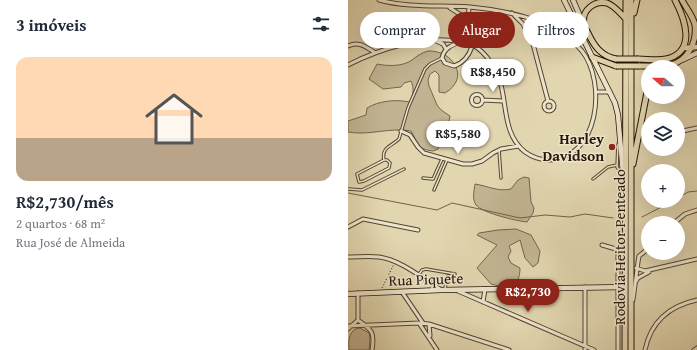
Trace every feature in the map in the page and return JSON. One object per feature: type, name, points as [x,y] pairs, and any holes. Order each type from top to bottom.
[{"type":"main road","name":"Rodovia Heitor Penteado","points":[[625,350],[626,0]]},
{"type":"main road","name":"Rodovia Heitor Penteado","points":[[631,0],[631,350]]},
{"type":"main road","points":[[632,24],[637,0]]},
{"type":"main road","points":[[589,35],[593,43],[601,53],[608,57],[616,59],[668,59],[680,53],[684,48],[688,32],[687,26],[674,0]]},
{"type":"main road","points":[[679,60],[695,47],[696,33],[696,27],[682,0]]},
{"type":"main road","points":[[586,12],[588,8],[599,2],[611,5],[626,20]]},
{"type":"main road","points":[[592,57],[616,66],[641,66]]},
{"type":"main road","points":[[631,177],[645,104]]},
{"type":"street","points":[[379,0],[408,6],[469,7],[505,12]]},
{"type":"street","points":[[564,0],[569,12]]},
{"type":"street","points":[[573,0],[578,12]]},
{"type":"street","points":[[449,7],[456,12]]},
{"type":"street","points":[[469,7],[469,12]]},
{"type":"street","points":[[515,16],[523,24],[533,44],[548,101]]},
{"type":"street","points":[[348,46],[354,43],[360,44],[374,52]]},
{"type":"street","points":[[440,43],[443,44],[446,49],[442,58],[454,66],[468,58],[471,48]]},
{"type":"street","points":[[684,48],[695,47]]},
{"type":"street","points":[[348,65],[374,52],[387,48]]},
{"type":"street","points":[[476,48],[496,70],[501,85],[509,127],[519,146],[534,158],[545,160],[554,160],[567,157],[578,148],[587,135],[596,110],[596,92],[593,73],[588,62],[578,48]]},
{"type":"street","points":[[588,48],[615,103],[618,115],[622,175],[626,202]]},
{"type":"street","points":[[681,60],[697,53]]},
{"type":"street","points":[[596,92],[610,92]]},
{"type":"street","points":[[483,100],[503,101]]},
{"type":"street","points":[[685,131],[697,128]]},
{"type":"street","points":[[402,132],[410,136],[424,153],[463,164],[472,164],[482,161],[492,153],[499,150],[519,146]]},
{"type":"street","points":[[683,216],[697,210]]},
{"type":"street","points":[[348,227],[363,219],[418,230]]},
{"type":"street","points":[[631,240],[634,255],[639,256],[636,268],[631,317]]},
{"type":"street","points":[[602,245],[618,250],[618,350]]},
{"type":"street","points":[[348,257],[379,257],[395,262],[443,290]]},
{"type":"street","points":[[636,268],[645,271],[697,259]]},
{"type":"street","points":[[634,285],[638,278],[654,269]]},
{"type":"street","name":"Rua Piquete","points":[[348,294],[443,290],[457,291],[625,286]]},
{"type":"street","points":[[584,348],[585,287]]},
{"type":"street","points":[[483,302],[485,289]]},
{"type":"street","points":[[457,291],[584,348],[594,350]]},
{"type":"street","points":[[402,292],[437,350]]},
{"type":"street","points":[[348,329],[358,320],[358,293]]},
{"type":"street","points":[[645,350],[651,332],[665,313],[680,305],[697,300]]},
{"type":"street","points":[[358,320],[370,329],[373,334],[372,350]]},
{"type":"street","points":[[348,326],[364,324],[429,324],[509,350]]},
{"type":"street","points":[[429,324],[430,338]]},
{"type":"lane","points":[[384,160],[383,153],[385,148],[398,141],[402,132],[408,108],[425,70],[430,64],[442,58]]},
{"type":"lane","points":[[619,136],[617,169],[622,175]]},
{"type":"lane","points":[[499,150],[501,178]]},
{"type":"lane","points":[[423,178],[434,178],[442,158]]},
{"type":"lane","points":[[384,160],[387,160],[390,163],[389,168],[364,181],[359,182],[358,174],[384,160]]},
{"type":"lane","points":[[434,190],[447,160]]},
{"type":"lane","points":[[593,178],[608,167],[617,165]]},
{"type":"lane","points":[[348,189],[362,190],[404,169]]},
{"type":"lane","points":[[418,276],[422,270],[426,269],[455,274]]},
{"type":"lane","points":[[443,290],[448,276]]},
{"type":"path","points":[[380,292],[395,262]]},
{"type":"shaded area","points":[[428,51],[445,55],[456,66],[458,73],[457,80],[453,87],[445,93],[439,92],[439,75],[435,71],[430,74],[428,80],[437,105],[441,110],[450,116],[448,126],[438,149],[433,151],[420,147],[411,131],[395,130],[364,133],[348,132],[348,121],[366,115],[367,108],[387,101],[409,102],[412,97],[413,86],[411,81],[404,83],[401,87],[383,89],[369,79],[377,64],[404,64]]},
{"type":"shaded area","points":[[524,177],[529,178],[531,202],[534,208],[533,213],[527,222],[492,214],[476,205],[474,198],[475,184],[506,190],[511,189],[518,180]]},
{"type":"shaded area","points":[[516,229],[531,235],[540,251],[538,263],[533,267],[525,258],[520,240],[509,246],[511,251],[508,257],[511,263],[520,268],[519,278],[516,283],[510,289],[491,284],[477,268],[497,245],[477,235],[479,233],[498,230]]},
{"type":"shaded area","points":[[360,328],[369,333],[369,350],[349,350],[349,339],[351,333]]},
{"type":"waterway","points":[[685,194],[697,191]]},
{"type":"waterway","points":[[348,193],[437,210],[452,203],[520,218],[545,215],[570,217],[585,214],[613,218]]},
{"type":"waterway","points":[[644,216],[659,208]]},
{"type":"place","name":"Harley Davidson","points":[[612,147]]}]
